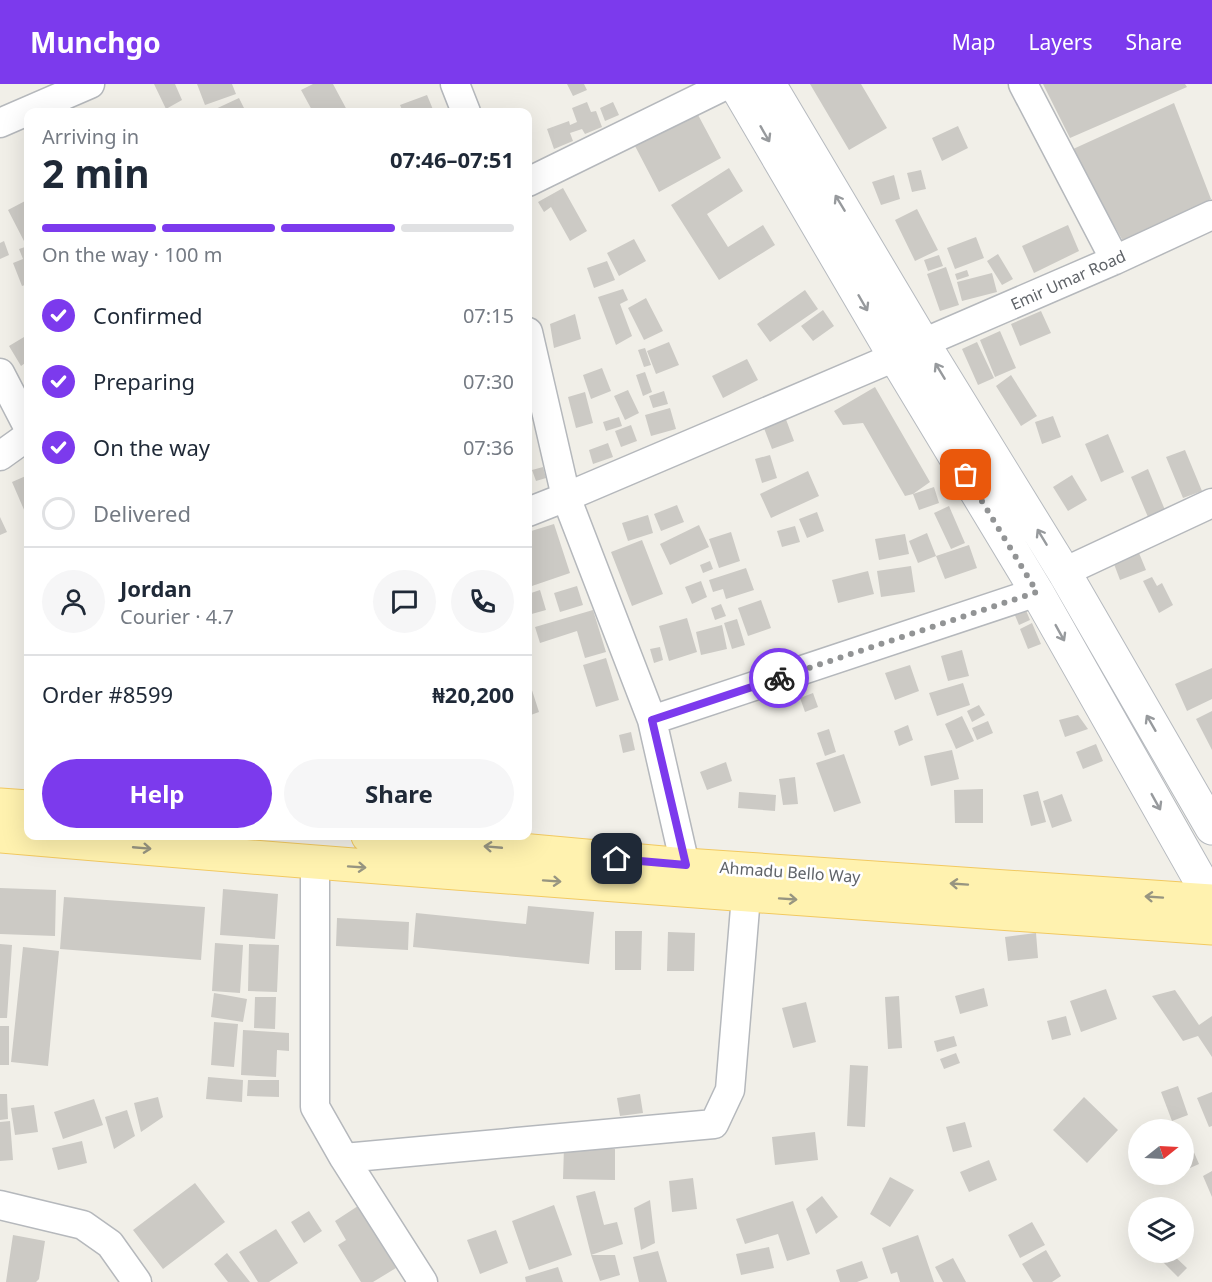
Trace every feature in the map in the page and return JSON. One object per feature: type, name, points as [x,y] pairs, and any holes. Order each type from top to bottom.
[{"type":"main road","points":[[0,805],[24,807]]},
{"type":"main road","points":[[0,836],[24,838]]},
{"type":"main road","points":[[47,840],[747,896],[1212,927]]},
{"type":"main road","name":"Ahmadu Bello Way","points":[[412,840],[686,865],[1212,901]]},
{"type":"street","points":[[35,108],[90,84]]},
{"type":"street","points":[[455,84],[464,108]]},
{"type":"street","points":[[532,180],[728,84]]},
{"type":"street","points":[[735,84],[909,350],[1064,572],[1212,828]]},
{"type":"street","points":[[769,84],[1037,592],[1212,901]]},
{"type":"street","points":[[1023,84],[1115,260]]},
{"type":"street","points":[[0,123],[24,113]]},
{"type":"street","name":"Emir Umar Road","points":[[532,510],[909,350],[1212,215]]},
{"type":"street","points":[[532,349],[566,497],[652,720],[686,865]]},
{"type":"street","points":[[0,373],[24,419]]},
{"type":"street","points":[[0,456],[24,439]]},
{"type":"street","points":[[1064,572],[1212,503]]},
{"type":"street","points":[[652,720],[1037,592]]},
{"type":"street","points":[[315,863],[315,1107],[423,1282]]},
{"type":"street","points":[[345,1158],[714,1124],[730,1090],[747,896]]},
{"type":"street","points":[[0,1205],[82,1225],[110,1244],[137,1282]]},
{"type":"building","points":[[154,84],[175,84],[182,100],[166,108]]},
{"type":"building","points":[[197,84],[232,84],[236,94],[205,105]]},
{"type":"building","points":[[313,84],[333,84],[346,108],[311,108],[301,90]]},
{"type":"building","points":[[567,84],[584,84],[587,90],[573,96]]},
{"type":"building","points":[[810,84],[861,84],[887,128],[849,150]]},
{"type":"building","points":[[1043,84],[1185,84],[1187,87],[1070,138]]},
{"type":"building","points":[[427,95],[432,108],[401,108],[400,105]]},
{"type":"building","points":[[239,98],[244,108],[218,108]]},
{"type":"building","points":[[587,102],[591,112],[596,111],[602,127],[585,134],[582,129],[570,133],[573,141],[554,149],[547,129],[569,121],[570,125],[577,122],[572,108]]},
{"type":"building","points":[[613,102],[619,115],[605,121],[600,108]]},
{"type":"building","points":[[1174,103],[1211,199],[1123,241],[1071,150]]},
{"type":"building","points":[[697,113],[721,158],[659,192],[635,146]]},
{"type":"building","points":[[958,126],[968,148],[942,161],[932,138]]},
{"type":"building","points":[[729,168],[743,191],[707,214],[728,247],[763,225],[775,245],[719,280],[671,205]]},
{"type":"building","points":[[921,170],[926,189],[912,192],[907,173]]},
{"type":"building","points":[[894,175],[900,199],[881,205],[872,182]]},
{"type":"building","points":[[563,188],[587,231],[570,241],[551,207],[544,212],[538,202]]},
{"type":"building","points":[[24,202],[24,241],[8,210]]},
{"type":"building","points":[[917,209],[938,250],[915,261],[895,220]]},
{"type":"building","points":[[1068,225],[1079,251],[1034,273],[1022,246]]},
{"type":"building","points":[[976,237],[984,258],[955,269],[947,248]]},
{"type":"building","points":[[634,239],[646,261],[619,276],[607,253]]},
{"type":"building","points":[[4,241],[9,255],[0,259],[0,243]]},
{"type":"building","points":[[24,247],[24,285],[22,286],[13,263],[23,259],[19,249]]},
{"type":"building","points":[[998,254],[1013,279],[1002,285],[987,261]]},
{"type":"building","points":[[939,255],[943,266],[928,271],[924,260]]},
{"type":"building","points":[[607,261],[615,280],[594,288],[587,268]]},
{"type":"building","points":[[946,267],[959,305],[940,311],[927,274]]},
{"type":"building","points":[[967,270],[969,276],[957,280],[955,274]]},
{"type":"building","points":[[992,273],[997,292],[962,301],[957,282]]},
{"type":"building","points":[[623,289],[628,300],[620,304],[632,336],[616,345],[598,297]]},
{"type":"building","points":[[805,290],[818,309],[770,342],[757,324]]},
{"type":"building","points":[[646,298],[663,331],[644,340],[628,308]]},
{"type":"building","points":[[823,310],[834,326],[813,341],[801,326]]},
{"type":"building","points":[[1041,311],[1051,333],[1020,346],[1011,324]]},
{"type":"building","points":[[575,314],[581,339],[554,348],[550,324]]},
{"type":"building","points":[[1000,331],[1016,368],[995,377],[980,340]]},
{"type":"building","points":[[24,337],[24,364],[21,366],[9,346]]},
{"type":"building","points":[[669,342],[679,365],[656,374],[647,351]]},
{"type":"building","points":[[977,342],[994,378],[978,385],[962,349]]},
{"type":"building","points":[[645,348],[651,365],[644,367],[638,350]]},
{"type":"building","points":[[747,359],[758,380],[723,398],[712,376]]},
{"type":"building","points":[[602,368],[611,391],[591,399],[583,375]]},
{"type":"building","points":[[645,372],[652,392],[643,396],[636,375]]},
{"type":"building","points":[[1011,375],[1037,416],[1021,426],[996,386]]},
{"type":"building","points":[[875,387],[930,482],[913,494],[905,496],[863,423],[843,425],[834,411]]},
{"type":"building","points":[[628,390],[639,413],[625,420],[614,396]]},
{"type":"building","points":[[664,391],[668,404],[653,408],[649,396]]},
{"type":"building","points":[[585,392],[593,423],[576,428],[568,397]]},
{"type":"building","points":[[670,408],[676,429],[651,436],[645,415]]},
{"type":"building","points":[[784,414],[794,441],[772,449],[762,423]]},
{"type":"building","points":[[1053,416],[1061,437],[1042,444],[1035,422]]},
{"type":"building","points":[[619,417],[622,426],[606,431],[603,422]]},
{"type":"building","points":[[631,425],[637,441],[621,447],[615,431]]},
{"type":"building","points":[[1108,434],[1124,472],[1101,482],[1085,444]]},
{"type":"building","points":[[608,443],[613,457],[593,464],[589,450]]},
{"type":"building","points":[[1185,450],[1202,491],[1183,498],[1166,457]]},
{"type":"building","points":[[770,455],[777,478],[762,483],[755,459]]},
{"type":"building","points":[[543,467],[546,478],[536,481],[532,470]]},
{"type":"building","points":[[1148,469],[1165,510],[1148,517],[1131,477]]},
{"type":"building","points":[[808,471],[819,496],[771,518],[760,494]]},
{"type":"building","points":[[1072,475],[1087,500],[1068,511],[1053,487]]},
{"type":"building","points":[[24,477],[24,510],[12,482]]},
{"type":"building","points":[[934,487],[939,503],[919,510],[913,494]]},
{"type":"building","points":[[677,505],[684,522],[661,531],[654,514]]},
{"type":"building","points":[[949,506],[965,543],[951,549],[934,513]]},
{"type":"building","points":[[817,512],[824,531],[807,538],[799,519]]},
{"type":"building","points":[[648,515],[653,533],[628,541],[622,523]]},
{"type":"building","points":[[0,517],[7,532],[0,535]]},
{"type":"building","points":[[554,524],[570,573],[532,586],[532,531]]},
{"type":"building","points":[[699,525],[709,547],[670,565],[660,544]]},
{"type":"building","points":[[795,526],[800,542],[782,547],[777,531]]},
{"type":"building","points":[[731,532],[740,561],[719,568],[709,539]]},
{"type":"building","points":[[927,533],[936,556],[918,563],[909,541]]},
{"type":"building","points":[[905,534],[909,554],[879,560],[875,539]]},
{"type":"building","points":[[642,540],[663,594],[632,606],[611,552]]},
{"type":"building","points":[[969,545],[977,568],[945,579],[936,556]]},
{"type":"building","points":[[1139,553],[1146,570],[1120,580],[1114,564]]},
{"type":"building","points":[[710,561],[713,569],[703,573],[700,565]]},
{"type":"building","points":[[911,566],[915,592],[881,597],[877,571]]},
{"type":"building","points":[[746,568],[754,590],[726,599],[723,589],[713,592],[709,580]]},
{"type":"building","points":[[868,571],[874,594],[838,603],[832,580]]},
{"type":"building","points":[[1152,577],[1157,586],[1162,583],[1173,605],[1159,613],[1143,581]]},
{"type":"building","points":[[701,581],[707,597],[692,604],[685,587]]},
{"type":"building","points":[[577,586],[583,605],[560,612],[554,593]]},
{"type":"building","points":[[540,590],[546,610],[532,614],[532,593]]},
{"type":"building","points":[[761,600],[771,628],[748,636],[738,608]]},
{"type":"building","points":[[721,604],[726,616],[715,620],[711,608]]},
{"type":"building","points":[[1025,608],[1030,620],[1019,625],[1014,613]]},
{"type":"building","points":[[593,610],[606,652],[585,658],[577,631],[540,643],[535,627]]},
{"type":"building","points":[[687,618],[697,652],[669,661],[659,626]]},
{"type":"building","points":[[737,619],[745,645],[732,649],[724,623]]},
{"type":"building","points":[[1032,623],[1041,644],[1028,649],[1020,629]]},
{"type":"building","points":[[722,625],[727,649],[701,655],[696,632]]},
{"type":"building","points":[[660,647],[663,660],[654,663],[650,649]]},
{"type":"building","points":[[962,650],[969,676],[948,681],[941,656]]},
{"type":"building","points":[[606,658],[619,700],[596,707],[583,665]]},
{"type":"building","points":[[910,665],[919,691],[895,700],[885,673]]},
{"type":"building","points":[[1212,668],[1212,699],[1187,711],[1175,684]]},
{"type":"building","points":[[963,683],[970,705],[937,716],[929,693]]},
{"type":"building","points":[[532,690],[539,712],[532,715]]},
{"type":"building","points":[[813,693],[818,707],[805,712],[800,698]]},
{"type":"building","points":[[979,705],[985,715],[972,722],[967,711]]},
{"type":"building","points":[[1212,711],[1212,750],[1196,719]]},
{"type":"building","points":[[1078,715],[1088,729],[1065,737],[1059,720]]},
{"type":"building","points":[[962,716],[974,741],[956,749],[945,724]]},
{"type":"building","points":[[988,721],[993,733],[977,740],[972,728]]},
{"type":"building","points":[[908,725],[913,740],[899,746],[894,731]]},
{"type":"building","points":[[829,729],[836,752],[825,756],[817,733]]},
{"type":"building","points":[[631,732],[635,750],[623,753],[619,735]]},
{"type":"building","points":[[1096,744],[1103,761],[1083,769],[1076,752]]},
{"type":"building","points":[[952,750],[959,779],[931,786],[924,756]]},
{"type":"building","points":[[844,754],[861,803],[834,812],[816,763]]},
{"type":"building","points":[[726,762],[732,781],[707,790],[700,772]]},
{"type":"building","points":[[795,777],[798,804],[783,805],[779,779]]},
{"type":"building","points":[[983,789],[983,823],[955,823],[954,790]]},
{"type":"building","points":[[1038,791],[1046,822],[1031,826],[1023,795]]},
{"type":"building","points":[[739,792],[776,795],[775,811],[738,808]]},
{"type":"building","points":[[1062,794],[1072,821],[1052,828],[1043,801]]},
{"type":"building","points":[[0,888],[56,890],[55,936],[0,934]]},
{"type":"building","points":[[223,889],[278,894],[275,939],[220,935]]},
{"type":"building","points":[[64,897],[205,907],[201,960],[60,949]]},
{"type":"building","points":[[528,906],[594,912],[589,964],[413,947],[416,913],[526,924]]},
{"type":"building","points":[[337,918],[409,922],[408,950],[336,946]]},
{"type":"building","points":[[615,931],[642,931],[641,970],[615,970]]},
{"type":"building","points":[[668,932],[695,933],[694,971],[667,971]]},
{"type":"building","points":[[1036,933],[1038,958],[1008,961],[1005,937]]},
{"type":"building","points":[[215,943],[243,945],[240,993],[212,991]]},
{"type":"building","points":[[0,944],[12,945],[7,1018],[0,1018]]},
{"type":"building","points":[[249,944],[279,945],[277,992],[248,991]]},
{"type":"building","points":[[23,947],[59,951],[48,1066],[11,1062]]},
{"type":"building","points":[[984,988],[988,1006],[960,1014],[955,996]]},
{"type":"building","points":[[1106,989],[1117,1019],[1081,1032],[1070,1001]]},
{"type":"building","points":[[1175,990],[1199,1025],[1212,1016],[1212,1057],[1198,1036],[1183,1041],[1152,996]]},
{"type":"building","points":[[214,993],[247,999],[243,1022],[211,1017]]},
{"type":"building","points":[[899,996],[902,1048],[888,1049],[885,997]]},
{"type":"building","points":[[255,997],[276,997],[275,1029],[254,1028]]},
{"type":"building","points":[[806,1002],[816,1042],[793,1048],[782,1008]]},
{"type":"building","points":[[1066,1016],[1071,1035],[1052,1040],[1047,1021]]},
{"type":"building","points":[[214,1022],[238,1024],[234,1067],[211,1065]]},
{"type":"building","points":[[0,1026],[9,1026],[9,1065],[0,1065]]},
{"type":"building","points":[[243,1030],[289,1033],[289,1051],[277,1050],[276,1077],[241,1075]]},
{"type":"building","points":[[954,1036],[957,1046],[937,1052],[934,1041]]},
{"type":"building","points":[[956,1053],[960,1063],[944,1069],[940,1059]]},
{"type":"building","points":[[850,1065],[868,1066],[865,1127],[847,1126]]},
{"type":"building","points":[[208,1077],[243,1080],[242,1102],[206,1099]]},
{"type":"building","points":[[248,1080],[279,1080],[279,1097],[247,1096]]},
{"type":"building","points":[[1178,1086],[1188,1115],[1171,1119],[1161,1092]]},
{"type":"building","points":[[1212,1092],[1212,1126],[1209,1127],[1197,1098]]},
{"type":"building","points":[[0,1094],[7,1094],[8,1119],[0,1120]]},
{"type":"building","points":[[640,1094],[643,1113],[620,1116],[617,1098]]},
{"type":"building","points":[[158,1097],[163,1117],[141,1132],[134,1103]]},
{"type":"building","points":[[1084,1097],[1118,1130],[1087,1163],[1053,1130]]},
{"type":"building","points":[[94,1099],[103,1125],[63,1139],[54,1112]]},
{"type":"building","points":[[34,1105],[38,1132],[15,1135],[11,1108]]},
{"type":"building","points":[[127,1110],[135,1136],[114,1149],[105,1117]]},
{"type":"building","points":[[10,1121],[13,1160],[0,1161],[0,1122]]},
{"type":"building","points":[[965,1122],[972,1147],[953,1152],[946,1127]]},
{"type":"building","points":[[815,1132],[818,1160],[775,1165],[772,1137]]},
{"type":"building","points":[[82,1141],[87,1163],[58,1170],[52,1148]]},
{"type":"building","points":[[564,1147],[615,1149],[615,1180],[563,1179]]},
{"type":"building","points":[[1194,1152],[1199,1164],[1194,1166]]},
{"type":"building","points":[[989,1160],[997,1180],[969,1192],[960,1172]]},
{"type":"building","points":[[1212,1171],[1212,1197],[1203,1176]]},
{"type":"building","points":[[890,1177],[914,1190],[890,1227],[870,1214]]},
{"type":"building","points":[[693,1178],[697,1209],[672,1212],[669,1181]]},
{"type":"building","points":[[195,1183],[225,1222],[163,1269],[133,1230]]},
{"type":"building","points":[[595,1191],[604,1225],[617,1222],[623,1244],[591,1255],[576,1196]]},
{"type":"building","points":[[822,1196],[838,1217],[816,1234],[806,1209]]},
{"type":"building","points":[[650,1200],[655,1243],[641,1250],[634,1208]]},
{"type":"building","points":[[793,1201],[810,1254],[787,1261],[778,1234],[745,1244],[736,1219]]},
{"type":"building","points":[[554,1205],[572,1255],[529,1270],[512,1221]]},
{"type":"building","points":[[358,1206],[396,1268],[373,1282],[361,1282],[338,1245],[346,1240],[335,1221]]},
{"type":"building","points":[[309,1211],[322,1231],[304,1243],[291,1222]]},
{"type":"building","points":[[1032,1222],[1045,1245],[1020,1258],[1008,1235]]},
{"type":"building","points":[[276,1229],[298,1263],[269,1282],[258,1282],[239,1252]]},
{"type":"building","points":[[496,1230],[508,1263],[480,1274],[467,1240]]},
{"type":"building","points":[[13,1235],[45,1241],[39,1279],[36,1282],[6,1282]]},
{"type":"building","points":[[918,1235],[934,1282],[900,1282],[897,1272],[891,1274],[882,1248]]},
{"type":"building","points":[[769,1247],[774,1268],[741,1275],[736,1254]]},
{"type":"building","points":[[1046,1250],[1061,1276],[1052,1282],[1033,1282],[1022,1264]]},
{"type":"building","points":[[658,1251],[667,1282],[639,1282],[633,1257]]},
{"type":"building","points":[[227,1253],[250,1282],[228,1282],[214,1264]]},
{"type":"building","points":[[591,1255],[615,1255],[620,1275],[600,1281]]},
{"type":"building","points":[[953,1258],[966,1282],[943,1282],[935,1267]]},
{"type":"building","points":[[862,1261],[868,1278],[857,1282],[840,1282],[836,1270]]},
{"type":"building","points":[[1164,1263],[1182,1263],[1187,1268],[1178,1277]]},
{"type":"building","points":[[558,1267],[563,1282],[526,1282],[525,1277]]},
{"type":"way so far","points":[[779,678],[1037,592],[966,475]]},
{"type":"route","points":[[617,859],[686,865],[652,720],[779,678]]}]
